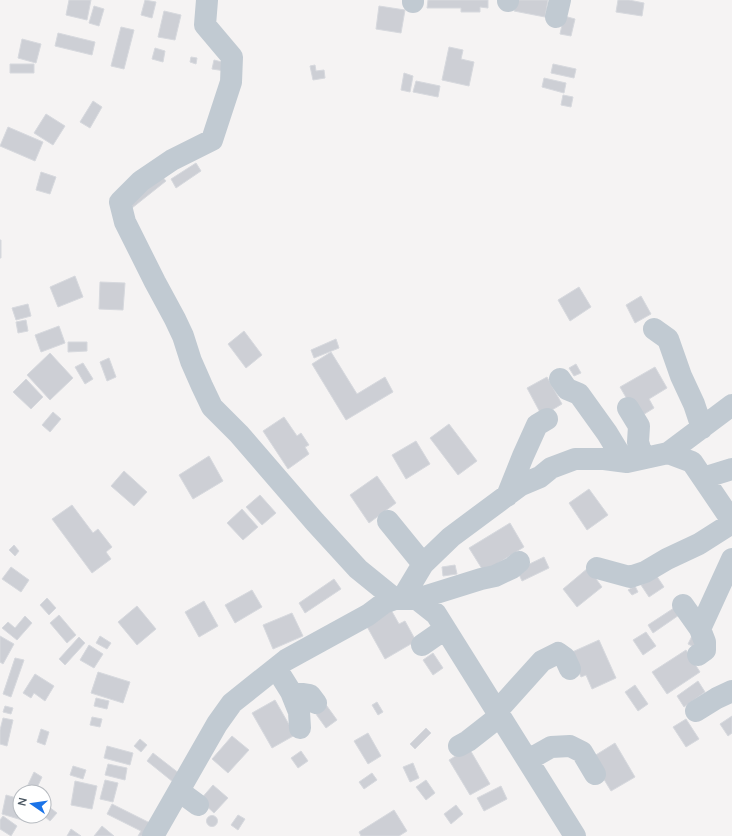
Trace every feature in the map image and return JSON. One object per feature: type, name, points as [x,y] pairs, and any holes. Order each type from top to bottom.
[{"type":"street","points":[[207,0],[205,25],[232,57],[231,82],[212,140],[172,160],[141,181],[120,202],[125,222],[183,336],[199,380],[212,407],[239,434],[358,569],[405,599],[436,614],[575,836]]},
{"type":"street","points":[[654,329],[668,339],[702,428]]},
{"type":"street","points":[[560,379],[567,389],[579,394],[607,433],[634,460]]},
{"type":"street","points":[[405,599],[423,564],[451,537],[521,485],[540,477],[552,468],[575,459],[634,460],[668,453],[732,405]]},
{"type":"street","points":[[628,408],[639,426],[638,442],[634,460]]},
{"type":"street","points":[[507,496],[537,425],[547,419]]},
{"type":"street","points":[[597,568],[630,577],[645,572],[699,544],[732,522],[692,462],[668,453]]},
{"type":"street","points":[[703,478],[732,468]]},
{"type":"street","points":[[388,520],[423,564]]},
{"type":"street","points":[[700,629],[732,559]]},
{"type":"street","points":[[153,836],[218,724],[232,703],[286,660],[368,615],[384,603],[495,576],[512,568],[519,562]]},
{"type":"street","points":[[683,605],[700,629],[705,642],[705,650],[698,655]]},
{"type":"street","points":[[422,645],[445,628]]},
{"type":"street","points":[[459,746],[468,741],[498,713],[542,661],[558,653],[565,658],[570,669]]},
{"type":"street","points":[[276,668],[291,692],[299,712],[300,728]]},
{"type":"street","points":[[696,711],[716,698],[732,691]]},
{"type":"street","points":[[291,692],[310,695],[316,703]]},
{"type":"street","points":[[528,760],[551,747],[570,746],[582,752],[595,774]]},
{"type":"street","points":[[179,791],[198,805]]},
{"type":"building","points":[[69,0],[91,0],[87,20],[66,15]]},
{"type":"building","points":[[145,0],[156,2],[152,18],[141,15]]},
{"type":"building","points":[[428,0],[488,0],[488,8],[480,7],[480,12],[461,12],[461,8],[427,8]]},
{"type":"building","points":[[517,0],[548,0],[545,17],[514,11]]},
{"type":"building","points":[[618,0],[629,0],[644,3],[642,16],[616,12]]},
{"type":"building","points":[[94,6],[104,9],[99,26],[89,23]]},
{"type":"building","points":[[379,6],[405,10],[401,33],[376,29]]},
{"type":"building","points":[[164,11],[181,15],[175,40],[158,37]]},
{"type":"building","points":[[564,16],[575,19],[571,36],[560,34]]},
{"type":"building","points":[[121,27],[134,30],[124,69],[111,66]]},
{"type":"building","points":[[58,33],[95,42],[92,55],[55,46]]},
{"type":"building","points":[[22,39],[41,44],[36,63],[18,58]]},
{"type":"building","points":[[449,47],[463,50],[461,59],[474,62],[469,86],[442,80]]},
{"type":"building","points":[[155,48],[165,51],[163,62],[152,59]]},
{"type":"building","points":[[191,57],[197,58],[196,64],[190,62]]},
{"type":"building","points":[[214,60],[226,63],[225,71],[212,69]]},
{"type":"building","points":[[10,64],[34,64],[34,73],[10,73]]},
{"type":"building","points":[[553,64],[576,69],[574,78],[551,73]]},
{"type":"building","points":[[315,65],[316,71],[324,70],[325,78],[313,80],[310,66]]},
{"type":"building","points":[[404,73],[413,76],[410,92],[401,90]]},
{"type":"building","points":[[544,78],[566,83],[564,93],[542,87]]},
{"type":"building","points":[[416,81],[440,86],[438,97],[413,92]]},
{"type":"building","points":[[563,95],[573,97],[571,107],[561,105]]},
{"type":"building","points":[[93,101],[102,107],[90,128],[80,122]]},
{"type":"building","points":[[46,114],[65,126],[53,145],[34,133]]},
{"type":"building","points":[[8,127],[43,142],[35,161],[0,146]]},
{"type":"building","points":[[196,163],[201,171],[176,188],[171,179]]},
{"type":"building","points":[[41,172],[56,177],[50,194],[36,190]]},
{"type":"building","points":[[160,174],[166,181],[132,208],[126,201]]},
{"type":"building","points":[[1,240],[1,258],[0,258]]},
{"type":"building","points":[[75,276],[83,297],[58,307],[50,287]]},
{"type":"building","points":[[100,282],[125,283],[123,310],[99,309]]},
{"type":"building","points":[[579,287],[591,307],[570,321],[558,300]]},
{"type":"building","points":[[641,296],[651,314],[635,323],[626,305]]},
{"type":"building","points":[[28,304],[31,316],[16,320],[12,308]]},
{"type":"building","points":[[26,320],[28,331],[18,333],[16,322]]},
{"type":"building","points":[[59,326],[65,343],[41,352],[35,335]]},
{"type":"building","points":[[244,331],[262,355],[246,368],[228,344]]},
{"type":"building","points":[[336,339],[339,348],[314,358],[311,350]]},
{"type":"building","points":[[68,342],[87,342],[87,351],[68,352]]},
{"type":"building","points":[[331,352],[357,394],[385,377],[393,392],[346,420],[312,364]]},
{"type":"building","points":[[50,353],[73,378],[50,400],[27,375]]},
{"type":"building","points":[[109,358],[116,377],[107,381],[100,362]]},
{"type":"building","points":[[83,363],[93,379],[85,384],[75,367]]},
{"type":"building","points":[[576,364],[581,373],[574,376],[569,368]]},
{"type":"building","points":[[655,367],[667,388],[649,399],[654,408],[638,418],[620,387]]},
{"type":"building","points":[[547,377],[562,404],[542,416],[527,388]]},
{"type":"building","points":[[26,379],[43,397],[31,409],[13,392]]},
{"type":"building","points":[[53,412],[61,419],[50,432],[42,425]]},
{"type":"building","points":[[284,417],[297,436],[301,433],[309,445],[305,447],[309,454],[288,469],[263,431]]},
{"type":"building","points":[[449,424],[477,461],[458,475],[430,438]]},
{"type":"building","points":[[416,441],[430,464],[406,479],[392,455]]},
{"type":"building","points":[[209,456],[223,481],[193,499],[179,475]]},
{"type":"building","points":[[124,471],[147,492],[134,506],[111,486]]},
{"type":"building","points":[[377,476],[396,503],[369,523],[350,495]]},
{"type":"building","points":[[589,489],[608,515],[587,530],[569,503]]},
{"type":"building","points":[[260,495],[276,513],[262,525],[246,507]]},
{"type":"building","points":[[72,505],[93,533],[98,529],[112,547],[106,552],[111,559],[92,573],[52,519]]},
{"type":"building","points":[[242,509],[258,527],[243,540],[227,523]]},
{"type":"building","points":[[510,523],[524,547],[484,572],[469,548]]},
{"type":"building","points":[[14,545],[19,551],[15,556],[9,550]]},
{"type":"building","points":[[544,557],[549,568],[522,581],[517,570]]},
{"type":"building","points":[[455,565],[457,574],[443,576],[442,567]]},
{"type":"building","points":[[11,567],[29,580],[21,592],[2,579]]},
{"type":"building","points":[[588,568],[602,587],[577,607],[563,589]]},
{"type":"building","points":[[656,575],[664,587],[649,597],[641,585]]},
{"type":"building","points":[[334,579],[341,589],[305,613],[299,603]]},
{"type":"building","points":[[635,586],[638,592],[632,595],[628,590]]},
{"type":"building","points":[[252,590],[262,607],[235,623],[225,605]]},
{"type":"building","points":[[47,598],[56,608],[49,615],[40,605]]},
{"type":"building","points":[[204,601],[218,626],[199,637],[185,612]]},
{"type":"building","points":[[137,606],[156,629],[137,645],[118,622]]},
{"type":"building","points":[[677,606],[682,613],[653,633],[648,625]]},
{"type":"building","points":[[390,608],[399,624],[405,621],[416,641],[385,659],[365,623]]},
{"type":"building","points":[[292,613],[303,636],[273,649],[263,625]]},
{"type":"building","points":[[59,615],[76,635],[67,643],[50,623]]},
{"type":"building","points":[[25,616],[32,623],[17,640],[2,628],[8,622],[15,628]]},
{"type":"building","points":[[646,632],[656,646],[643,655],[633,640]]},
{"type":"building","points":[[693,634],[699,637],[694,647],[688,644]]},
{"type":"building","points":[[0,636],[14,644],[3,664],[0,662]]},
{"type":"building","points":[[100,636],[111,643],[107,649],[96,643]]},
{"type":"building","points":[[79,637],[85,643],[65,665],[59,659]]},
{"type":"building","points":[[599,640],[616,678],[592,689],[586,675],[581,677],[570,653]]},
{"type":"building","points":[[89,645],[103,654],[94,668],[80,660]]},
{"type":"building","points":[[686,650],[700,672],[667,694],[652,672]]},
{"type":"building","points":[[433,653],[443,668],[433,675],[423,660]]},
{"type":"building","points":[[15,658],[24,660],[11,697],[3,694]]},
{"type":"building","points":[[98,672],[130,682],[123,703],[91,693]]},
{"type":"building","points":[[35,674],[54,686],[45,701],[34,693],[31,698],[23,693]]},
{"type":"building","points":[[698,681],[705,692],[684,707],[677,696]]},
{"type":"building","points":[[635,685],[648,704],[638,711],[625,692]]},
{"type":"building","points":[[96,698],[109,701],[107,709],[94,706]]},
{"type":"building","points":[[275,700],[295,735],[272,748],[252,713]]},
{"type":"building","points":[[324,702],[337,720],[326,728],[313,710]]},
{"type":"building","points":[[377,702],[383,712],[378,715],[372,705]]},
{"type":"building","points":[[5,706],[13,708],[11,714],[3,712]]},
{"type":"building","points":[[732,716],[732,733],[728,736],[720,724]]},
{"type":"building","points":[[92,717],[102,719],[100,727],[90,725]]},
{"type":"building","points":[[3,718],[13,720],[7,746],[0,744],[0,730]]},
{"type":"building","points":[[686,719],[699,739],[686,747],[673,727]]},
{"type":"building","points":[[426,728],[431,733],[415,749],[410,744]]},
{"type":"building","points":[[41,729],[49,732],[45,745],[37,742]]},
{"type":"building","points":[[368,733],[381,756],[368,764],[354,741]]},
{"type":"building","points":[[232,736],[249,750],[228,773],[212,759]]},
{"type":"building","points":[[140,739],[147,745],[141,752],[134,746]]},
{"type":"building","points":[[615,743],[635,777],[611,791],[591,758]]},
{"type":"building","points":[[107,746],[133,753],[130,765],[104,758]]},
{"type":"building","points":[[469,748],[490,784],[470,795],[449,760]]},
{"type":"building","points":[[301,751],[308,761],[298,768],[291,758]]},
{"type":"building","points":[[153,753],[180,774],[173,782],[147,761]]},
{"type":"building","points":[[413,763],[419,778],[410,782],[403,767]]},
{"type":"building","points":[[108,764],[127,768],[125,780],[105,775]]},
{"type":"building","points":[[73,766],[86,770],[83,779],[70,775]]},
{"type":"building","points":[[34,772],[42,777],[39,784],[28,784]]},
{"type":"building","points":[[372,773],[377,780],[364,789],[359,782]]},
{"type":"building","points":[[105,780],[118,783],[113,802],[100,799]]},
{"type":"building","points":[[426,780],[435,793],[426,800],[416,787]]},
{"type":"building","points":[[75,781],[97,786],[92,809],[71,805]]},
{"type":"building","points":[[213,785],[228,798],[214,813],[200,800]]},
{"type":"building","points":[[501,786],[507,799],[484,811],[477,798]]},
{"type":"building","points":[[6,795],[12,797],[12,817],[2,814]]},
{"type":"building","points":[[112,804],[152,824],[146,836],[138,836],[141,831],[107,814]]},
{"type":"building","points":[[456,805],[463,814],[451,824],[444,814]]},
{"type":"building","points":[[52,809],[57,813],[52,819]]},
{"type":"building","points":[[394,810],[407,831],[399,836],[361,836],[359,832]]},
{"type":"building","points":[[212,815],[216,817],[218,821],[216,825],[212,827],[208,825],[206,821],[208,817]]},
{"type":"building","points":[[238,815],[245,819],[238,830],[231,825]]},
{"type":"building","points":[[3,816],[12,824],[17,826],[11,836],[0,829],[0,820]]},
{"type":"building","points":[[102,826],[114,836],[94,836]]},
{"type":"building","points":[[71,829],[81,836],[67,836]]}]
